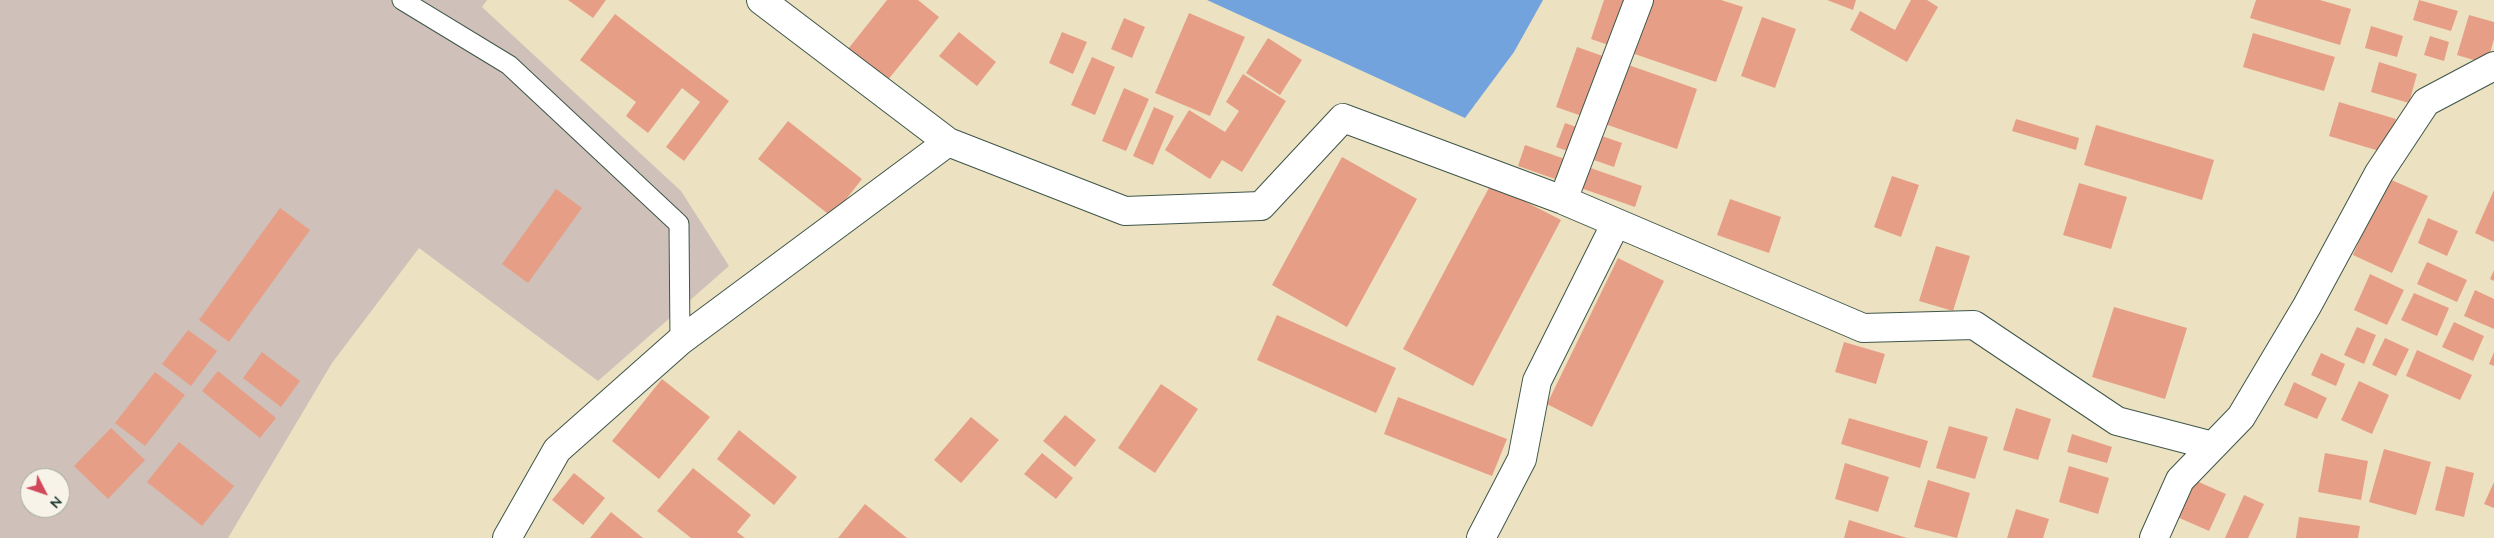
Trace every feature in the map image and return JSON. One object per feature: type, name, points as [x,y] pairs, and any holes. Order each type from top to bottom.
[{"type":"street","points":[[761,0],[948,142],[1125,211],[1262,206],[1343,118],[1563,200],[1863,328],[1974,325],[2117,421],[2213,446]]},
{"type":"street","points":[[1563,200],[1639,0]]},
{"type":"street","points":[[2154,538],[2180,480],[2241,417],[2307,306],[2379,173],[2426,102],[2494,66]]},
{"type":"street","points":[[507,538],[557,450],[680,341],[948,142]]},
{"type":"street","points":[[1482,538],[1522,459],[1537,382],[1616,223]]},
{"type":"lane","points":[[402,0],[510,65],[679,224],[680,341]]},
{"type":"shaded area","points":[[0,0],[487,0],[482,7],[681,191],[729,266],[598,381],[419,248],[332,363],[228,538],[0,538]]},
{"type":"water","points":[[1207,0],[1543,0],[1514,52],[1465,118]]},
{"type":"building","points":[[568,0],[606,0],[593,18]]},
{"type":"building","points":[[887,0],[918,0],[939,17],[887,81],[848,49]]},
{"type":"building","points":[[1604,0],[1721,0],[1743,7],[1716,82],[1591,39]]},
{"type":"building","points":[[1827,0],[1856,0],[1853,10]]},
{"type":"building","points":[[1911,0],[1927,0],[1938,7],[1907,62],[1850,30],[1860,11],[1895,30]]},
{"type":"building","points":[[2256,0],[2320,0],[2351,9],[2340,45],[2250,18]]},
{"type":"building","points":[[2419,0],[2458,11],[2451,31],[2413,20]]},
{"type":"building","points":[[1189,13],[1245,37],[1210,116],[1155,93]]},
{"type":"building","points":[[615,14],[729,101],[684,161],[666,147],[700,102],[682,88],[648,133],[626,116],[636,102],[580,60]]},
{"type":"building","points":[[2469,15],[2494,22],[2494,39],[2487,64],[2457,55]]},
{"type":"building","points":[[1762,17],[1796,29],[1775,88],[1741,76]]},
{"type":"building","points":[[1124,18],[1145,27],[1132,58],[1111,49]]},
{"type":"building","points":[[2371,26],[2403,36],[2397,57],[2365,48]]},
{"type":"building","points":[[959,32],[996,62],[977,86],[939,56]]},
{"type":"building","points":[[1062,32],[1087,42],[1073,74],[1049,63]]},
{"type":"building","points":[[2253,33],[2335,57],[2324,91],[2243,67]]},
{"type":"building","points":[[2430,36],[2449,42],[2444,61],[2424,55]]},
{"type":"building","points":[[1268,38],[1302,60],[1280,95],[1246,73]]},
{"type":"building","points":[[1577,47],[1697,89],[1677,149],[1556,107]]},
{"type":"building","points":[[1092,57],[1115,67],[1095,115],[1071,105]]},
{"type":"building","points":[[2379,62],[2417,74],[2409,103],[2371,92]]},
{"type":"building","points":[[1243,74],[1286,101],[1242,172],[1222,160],[1210,179],[1165,150],[1189,110],[1225,132],[1239,111],[1226,102]]},
{"type":"building","points":[[1124,88],[1149,99],[1126,151],[1102,141]]},
{"type":"building","points":[[2339,102],[2396,119],[2386,153],[2329,136]]},
{"type":"building","points":[[1154,107],[1174,116],[1153,165],[1133,156]]},
{"type":"building","points":[[2016,119],[2079,138],[2076,150],[2012,131]]},
{"type":"building","points":[[788,121],[862,179],[832,217],[758,159]]},
{"type":"building","points":[[1565,123],[1622,143],[1614,167],[1556,147]]},
{"type":"building","points":[[2096,125],[2214,160],[2202,200],[2084,165]]},
{"type":"building","points":[[1525,145],[1642,186],[1635,207],[1518,166]]},
{"type":"building","points":[[1342,157],[1417,199],[1347,327],[1272,285]]},
{"type":"building","points":[[1892,176],[1919,185],[1901,237],[1874,227]]},
{"type":"building","points":[[2387,178],[2428,196],[2392,273],[2353,255]]},
{"type":"building","points":[[2079,183],[2127,197],[2111,249],[2063,235]]},
{"type":"building","points":[[1491,184],[1561,220],[1473,386],[1403,349]]},
{"type":"building","points":[[556,189],[582,208],[528,283],[502,264]]},
{"type":"building","points":[[2494,190],[2494,242],[2475,233]]},
{"type":"building","points":[[1730,199],[1781,217],[1769,253],[1717,235]]},
{"type":"building","points":[[280,208],[310,230],[229,342],[199,320]]},
{"type":"building","points":[[2428,218],[2458,231],[2447,256],[2418,243]]},
{"type":"building","points":[[1936,246],[1970,256],[1953,311],[1919,301]]},
{"type":"building","points":[[1618,258],[1664,281],[1592,427],[1547,404]]},
{"type":"building","points":[[2427,262],[2467,280],[2457,302],[2417,284]]},
{"type":"building","points":[[2494,270],[2494,281],[2490,279]]},
{"type":"building","points":[[2370,274],[2404,290],[2387,325],[2354,310]]},
{"type":"building","points":[[2475,290],[2494,299],[2494,329],[2464,316]]},
{"type":"building","points":[[2414,293],[2449,308],[2437,336],[2401,320]]},
{"type":"building","points":[[2114,307],[2187,328],[2165,399],[2092,377]]},
{"type":"building","points":[[1277,315],[1396,368],[1376,413],[1257,360]]},
{"type":"building","points":[[2454,322],[2484,336],[2473,361],[2442,347]]},
{"type":"building","points":[[2357,327],[2376,335],[2364,364],[2344,355]]},
{"type":"building","points":[[188,330],[217,351],[191,386],[162,364]]},
{"type":"building","points":[[2385,338],[2409,349],[2396,376],[2372,365]]},
{"type":"building","points":[[1844,342],[1885,354],[1876,384],[1835,372]]},
{"type":"building","points":[[2417,350],[2472,375],[2460,400],[2406,376]]},
{"type":"building","points":[[262,352],[300,381],[281,407],[243,378]]},
{"type":"building","points":[[2494,352],[2494,366],[2489,364]]},
{"type":"building","points":[[2321,353],[2345,364],[2336,386],[2311,375]]},
{"type":"building","points":[[218,371],[276,418],[260,438],[202,391]]},
{"type":"building","points":[[155,372],[185,395],[145,446],[115,423]]},
{"type":"building","points":[[662,379],[710,417],[659,479],[612,441]]},
{"type":"building","points":[[2359,381],[2389,395],[2372,434],[2341,420]]},
{"type":"building","points":[[2294,382],[2327,398],[2317,419],[2284,405]]},
{"type":"building","points":[[1161,384],[1198,409],[1155,473],[1118,448]]},
{"type":"building","points":[[1398,397],[1507,439],[1492,476],[1384,434]]},
{"type":"building","points":[[2016,408],[2051,419],[2038,460],[2003,450]]},
{"type":"building","points":[[1065,415],[1096,440],[1075,467],[1043,441]]},
{"type":"building","points":[[971,417],[999,440],[961,483],[934,460]]},
{"type":"building","points":[[1849,418],[1928,441],[1920,468],[1841,444]]},
{"type":"building","points":[[1949,426],[1988,437],[1975,479],[1936,468]]},
{"type":"building","points":[[111,428],[145,460],[108,499],[74,466]]},
{"type":"building","points":[[739,430],[797,477],[774,505],[717,459]]},
{"type":"building","points":[[2072,434],[2112,447],[2107,463],[2067,452]]},
{"type":"building","points":[[179,442],[234,486],[202,526],[147,482]]},
{"type":"building","points":[[2384,449],[2431,462],[2416,515],[2369,502]]},
{"type":"building","points":[[1042,453],[1073,478],[1056,499],[1024,474]]},
{"type":"building","points":[[2325,453],[2368,461],[2361,500],[2318,492]]},
{"type":"building","points":[[1845,463],[1889,477],[1878,512],[1835,499]]},
{"type":"building","points":[[2069,466],[2109,478],[2098,514],[2059,502]]},
{"type":"building","points":[[2446,466],[2474,473],[2464,517],[2435,510]]},
{"type":"building","points":[[693,468],[751,515],[737,532],[745,538],[691,538],[657,511]]},
{"type":"building","points":[[574,473],[605,498],[583,525],[552,500]]},
{"type":"building","points":[[2192,479],[2226,494],[2209,531],[2175,516]]},
{"type":"building","points":[[1928,480],[1970,493],[1957,538],[1914,527]]},
{"type":"building","points":[[2494,482],[2494,508],[2484,504]]},
{"type":"building","points":[[2244,495],[2264,504],[2248,538],[2225,538]]},
{"type":"building","points":[[865,504],[907,538],[838,538]]},
{"type":"building","points":[[2016,509],[2049,519],[2043,538],[2007,538]]},
{"type":"building","points":[[611,512],[643,538],[590,538]]},
{"type":"building","points":[[2299,517],[2360,526],[2358,538],[2296,538]]},
{"type":"building","points":[[1849,520],[1907,538],[1844,538]]}]
